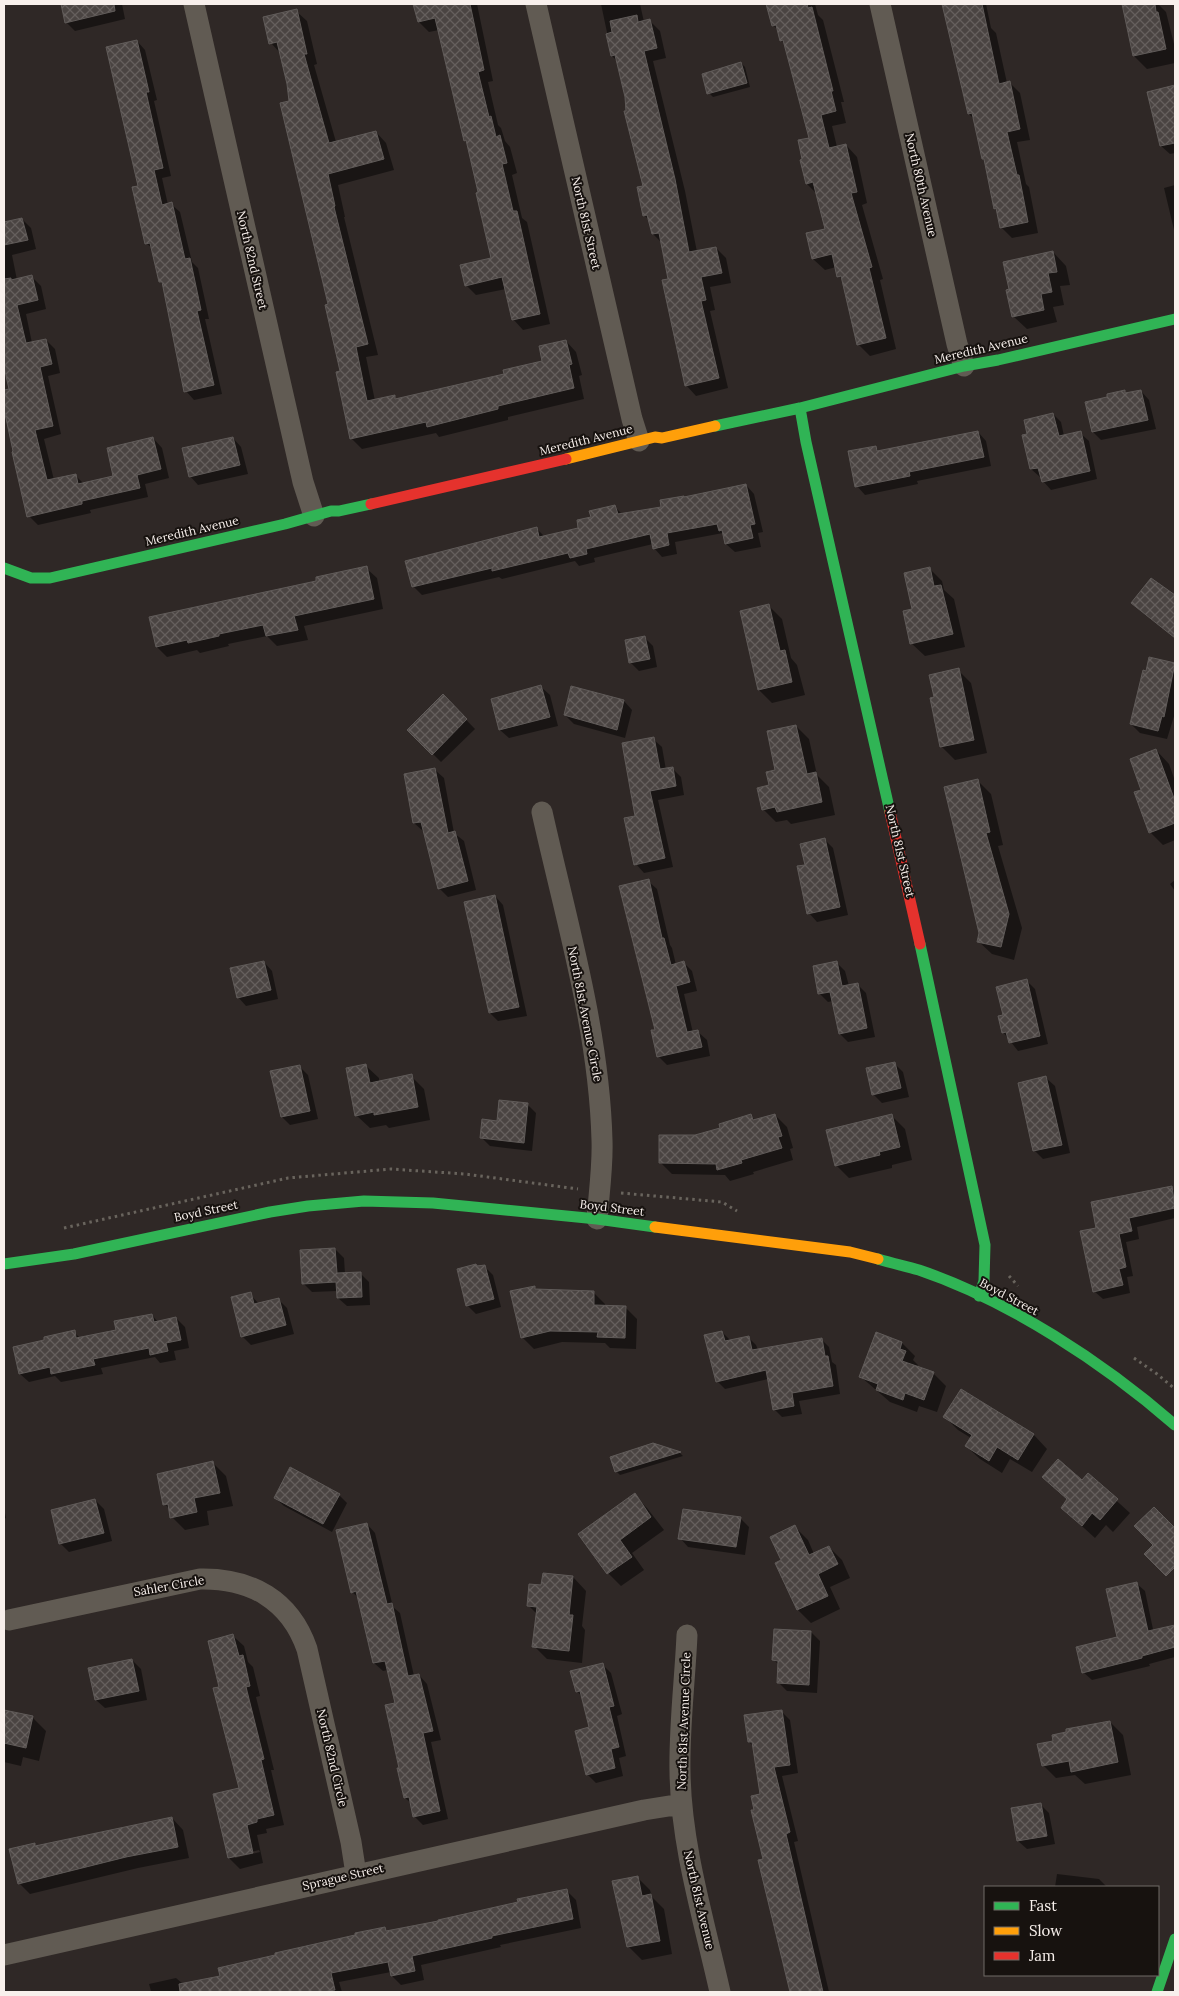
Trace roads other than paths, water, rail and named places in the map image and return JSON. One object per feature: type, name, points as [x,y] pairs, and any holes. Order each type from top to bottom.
[{"type":"street","name":"North 82nd Street","points":[[194,4],[303,482],[314,516]]},
{"type":"street","name":"North 81st Street","points":[[536,4],[632,419],[639,441]]},
{"type":"street","name":"North 80th Avenue","points":[[880,4],[957,344],[964,366]]},
{"type":"street","name":"Meredith Avenue","points":[[4,568],[31,578],[50,578],[598,452],[655,437],[662,438],[800,408],[964,366],[998,360],[1175,319]]},
{"type":"street","name":"North 81st Street","points":[[800,408],[806,442],[941,1035],[983,1236],[984,1280],[979,1296]]},
{"type":"street","name":"North 81st Avenue Circle","points":[[542,812],[585,1001],[597,1072],[602,1142],[596,1219]]},
{"type":"street","name":"Boyd Street","points":[[4,1264],[74,1254],[270,1212],[308,1206],[364,1201],[432,1203],[596,1219],[850,1252],[918,1270],[946,1280],[1012,1312],[1071,1347],[1144,1398],[1175,1425]]},
{"type":"street","name":"Sahler Circle","points":[[8,1620],[188,1580],[216,1578],[236,1581],[269,1596],[284,1609],[305,1643]]},
{"type":"street","name":"North 81st Avenue Circle","points":[[682,1806],[680,1772],[687,1635]]},
{"type":"street","name":"North 82nd Circle","points":[[305,1643],[351,1842],[356,1874]]},
{"type":"street","name":"Sprague Street","points":[[4,1955],[644,1810],[682,1806]]},
{"type":"street","name":"North 81st Avenue","points":[[682,1806],[685,1837],[720,1992]]},
{"type":"street","points":[[1157,1992],[1175,1939]]}]
